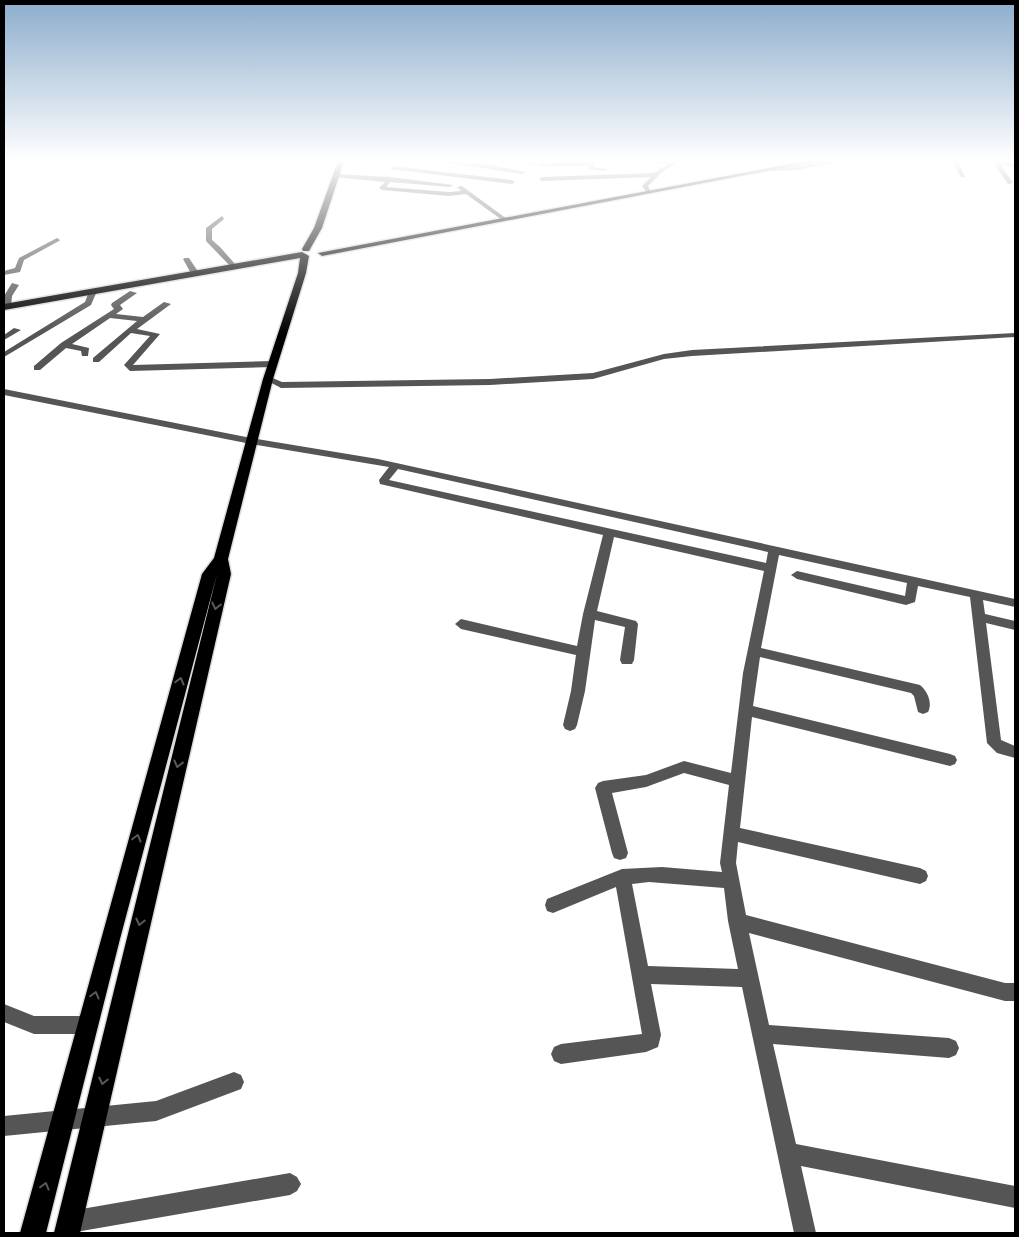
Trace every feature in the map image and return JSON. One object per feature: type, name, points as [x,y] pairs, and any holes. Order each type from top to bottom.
[{"type":"highway","points":[[33,1233],[209,574],[221,559],[268,379],[302,273],[304,253],[321,219]]},
{"type":"highway","points":[[319,249],[369,243],[504,219]]},
{"type":"highway","points":[[302,273],[319,249],[318,228]]},
{"type":"highway","points":[[5,307],[251,263],[340,245],[369,243]]},
{"type":"highway","points":[[68,1228],[224,574],[221,559]]},
{"type":"street","points":[[221,219],[209,228],[209,241],[232,266]]},
{"type":"street","points":[[4,273],[19,269],[21,259],[57,240]]},
{"type":"street","points":[[186,259],[195,273]]},
{"type":"street","points":[[5,307],[8,296],[15,285]]},
{"type":"street","points":[[4,355],[88,303],[93,291]]},
{"type":"street","points":[[38,368],[64,346],[120,308],[115,305],[133,293]]},
{"type":"street","points":[[96,360],[130,330],[167,304]]},
{"type":"street","points":[[109,316],[146,320]]},
{"type":"street","points":[[4,338],[17,330]]},
{"type":"street","points":[[130,330],[156,334],[128,365],[130,368],[273,364]]},
{"type":"street","points":[[268,379],[276,385],[298,385],[490,382],[592,376],[664,357],[692,352],[1015,335]]},
{"type":"street","points":[[64,346],[86,350],[85,354]]},
{"type":"street","points":[[264,394],[298,385]]},
{"type":"street","points":[[4,392],[251,441],[395,466],[1015,603]]},
{"type":"street","points":[[395,466],[384,482],[768,568]]},
{"type":"street","points":[[570,725],[590,614],[612,534],[622,516]]},
{"type":"street","points":[[774,550],[768,568],[746,710],[728,863],[737,921],[805,1233]]},
{"type":"street","points":[[797,575],[906,601],[911,599],[913,580]]},
{"type":"street","points":[[976,594],[994,743],[1002,749],[1015,752]]},
{"type":"street","points":[[590,614],[632,624],[627,660]]},
{"type":"street","points":[[978,617],[1015,625]]},
{"type":"street","points":[[461,624],[583,652]]},
{"type":"street","points":[[755,651],[915,688],[921,694],[923,708]]},
{"type":"street","points":[[746,710],[950,760]]},
{"type":"street","points":[[620,853],[602,788],[646,781],[684,767],[738,781]]},
{"type":"street","points":[[732,833],[920,876]]},
{"type":"street","points":[[553,905],[622,878],[647,875],[730,881]]},
{"type":"street","points":[[561,1054],[646,1043],[652,1035],[622,878]]},
{"type":"street","points":[[737,921],[986,987],[1015,992]]},
{"type":"street","points":[[641,975],[749,978]]},
{"type":"street","points":[[4,1013],[34,1025],[87,1025]]},
{"type":"street","points":[[762,1034],[948,1048]]},
{"type":"street","points":[[4,1126],[156,1111],[234,1082]]},
{"type":"street","points":[[789,1153],[1015,1197]]},
{"type":"street","points":[[68,1228],[290,1184]]}]
